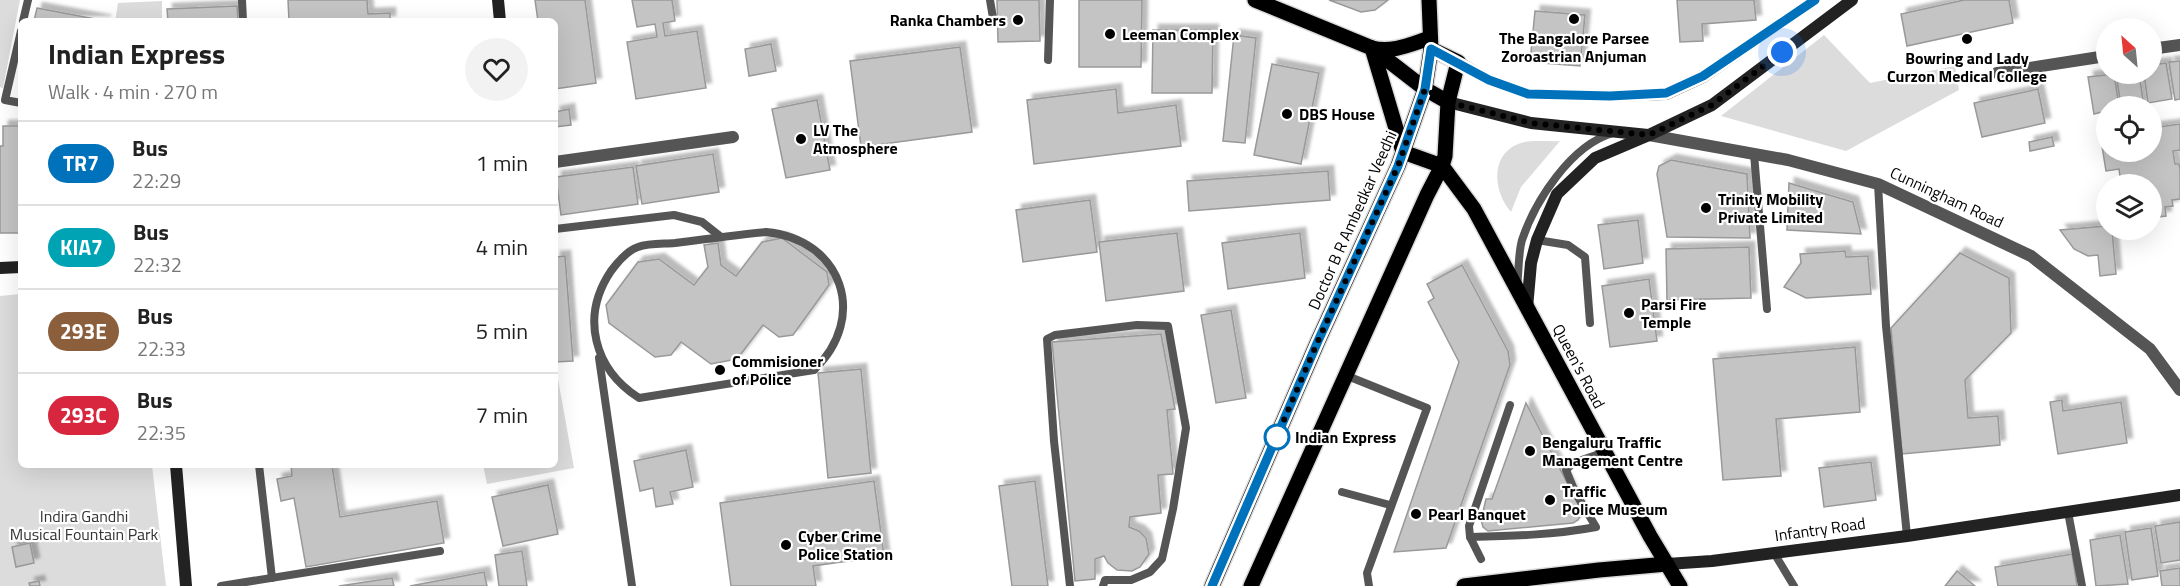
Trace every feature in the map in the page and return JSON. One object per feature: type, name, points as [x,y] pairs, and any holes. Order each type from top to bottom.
[{"type":"main road","points":[[1251,586],[1442,166],[1445,156],[1448,102],[1458,62],[1430,43],[1384,51],[1372,48],[1255,0]]},
{"type":"main road","points":[[1429,0],[1430,43]]},
{"type":"main road","name":"Doctor B R Ambedkar Veedhi","points":[[1212,586],[1403,152],[1425,89],[1430,43]]},
{"type":"main road","points":[[1372,48],[1425,89],[1448,102]]},
{"type":"main road","points":[[1372,48],[1403,152],[1442,166]]},
{"type":"main road","name":"Queen's Road","points":[[1442,166],[1474,209],[1680,586]]},
{"type":"main road","name":"Infantry Road","points":[[1464,586],[1667,564]]},
{"type":"street","points":[[498,0],[500,18]]},
{"type":"street","points":[[1458,62],[1489,80],[1528,94],[1610,96],[1666,93],[1703,76],[1815,0]]},
{"type":"street","points":[[1527,308],[1531,263],[1537,240],[1557,194],[1572,179],[1595,158],[1712,105],[1852,0]]},
{"type":"street","points":[[2162,47],[2180,45]]},
{"type":"street","points":[[1997,72],[2096,57]]},
{"type":"street","points":[[1448,102],[1531,123],[1649,135]]},
{"type":"street","name":"Cunningham Road","points":[[1649,135],[1788,160],[1878,184],[2031,256],[2150,349],[2180,390]]},
{"type":"street","points":[[558,162],[733,137]]},
{"type":"street","points":[[0,268],[18,267]]},
{"type":"street","points":[[176,468],[186,586]]},
{"type":"street","name":"Infantry Road","points":[[1667,564],[1712,561],[1907,536],[2180,495]]},
{"type":"lane","points":[[24,18],[28,0]]},
{"type":"lane","points":[[242,0],[243,18]]},
{"type":"lane","points":[[990,0],[994,24]]},
{"type":"lane","points":[[1048,60],[1050,0]]},
{"type":"lane","points":[[18,44],[5,100],[18,102]]},
{"type":"lane","points":[[1517,289],[1521,243],[1544,194],[1561,171],[1588,146],[1602,136],[1619,131]]},
{"type":"lane","points":[[1754,154],[1767,309]]},
{"type":"lane","points":[[1878,184],[1886,326],[1907,536]]},
{"type":"lane","points":[[558,230],[674,214],[702,222],[721,237]]},
{"type":"lane","points":[[596,342],[600,356],[616,380],[639,398],[814,370],[834,347],[840,333],[843,318],[841,288],[828,262],[807,243],[780,233],[766,232],[637,247],[613,268],[598,295],[594,326],[596,342],[632,586]]},
{"type":"lane","points":[[1537,240],[1568,245],[1585,257],[1590,323]]},
{"type":"lane","points":[[1070,586],[1054,441],[1047,339],[1055,334],[1137,325],[1168,326],[1186,428],[1173,509],[1162,559],[1150,572],[1131,580],[1105,579],[1103,586]]},
{"type":"lane","points":[[1345,375],[1426,408],[1367,573],[1369,586]]},
{"type":"lane","points":[[1481,559],[1470,537],[1469,526],[1510,405]]},
{"type":"lane","points":[[1470,537],[1550,534],[1596,526],[1575,492],[1566,470],[1582,459],[1605,452]]},
{"type":"lane","points":[[259,468],[272,578]]},
{"type":"lane","points":[[1342,492],[1390,505]]},
{"type":"lane","points":[[2068,512],[2082,586]]},
{"type":"lane","points":[[221,586],[440,551]]},
{"type":"lane","points":[[1774,553],[1794,586]]},
{"type":"green space","points":[[0,0],[20,0],[3,88],[0,87]]},
{"type":"green space","points":[[162,1],[162,18],[116,18],[118,3]]},
{"type":"green space","points":[[1824,35],[1870,83],[1955,66],[1959,90],[1846,151],[1721,116]]},
{"type":"green space","points":[[1560,141],[1521,187],[1511,212],[1505,204],[1498,185],[1497,175],[1502,157],[1522,142]]},
{"type":"green space","name":"Indira Gandhi Musical Fountain Park","points":[[18,294],[18,468],[152,468],[166,586],[0,586],[0,296]]},
{"type":"green space","points":[[558,379],[574,468],[487,484],[484,468],[558,468]]},
{"type":"building","points":[[288,0],[367,0],[368,14],[390,13],[390,18],[289,18]]},
{"type":"building","points":[[535,0],[585,0],[596,83],[558,89],[558,18],[538,18]]},
{"type":"building","points":[[632,0],[672,0],[675,21],[663,23],[665,36],[697,31],[706,88],[636,99],[627,42],[657,37],[655,24],[637,27]]},
{"type":"building","name":"Ranka Chambers","points":[[997,0],[1039,0],[1040,41],[998,42]]},
{"type":"building","name":"Leeman Complex","points":[[1079,0],[1142,0],[1141,67],[1079,67]]},
{"type":"building","points":[[1329,0],[1388,0],[1375,10],[1361,12]]},
{"type":"building","points":[[1677,0],[1754,0],[1756,20],[1702,24],[1703,41],[1680,42]]},
{"type":"building","points":[[1964,0],[2009,0],[2013,23],[1907,46],[1901,14]]},
{"type":"building","points":[[237,6],[238,18],[168,18],[167,9]]},
{"type":"building","points":[[37,8],[90,18],[35,18]]},
{"type":"building","points":[[1535,11],[1585,15],[1580,66],[1530,62]]},
{"type":"building","points":[[1153,30],[1213,30],[1212,93],[1152,93]]},
{"type":"building","points":[[1234,35],[1256,38],[1245,143],[1223,141]]},
{"type":"building","points":[[771,44],[776,71],[749,76],[745,49]]},
{"type":"building","points":[[960,47],[972,132],[861,147],[850,61]]},
{"type":"building","points":[[2180,61],[2180,99],[2175,100],[2169,62]]},
{"type":"building","points":[[2166,63],[2172,99],[2162,101],[2162,96],[2147,96],[2145,84],[2162,84],[2162,64]]},
{"type":"building","name":"DBS House","points":[[1272,64],[1319,73],[1301,164],[1254,155]]},
{"type":"building","points":[[2096,76],[2096,84],[2116,84],[2117,96],[2096,96],[2096,114],[2094,114],[2088,77]]},
{"type":"building","points":[[2118,84],[2141,84],[2142,96],[2119,96]]},
{"type":"building","points":[[1116,89],[1118,113],[1176,105],[1181,146],[1034,164],[1027,100]]},
{"type":"building","points":[[2038,89],[2045,123],[1982,137],[1974,103]]},
{"type":"building","name":"LV The Atmosphere","points":[[817,100],[830,170],[786,178],[772,109]]},
{"type":"building","points":[[569,109],[571,125],[558,127],[558,111]]},
{"type":"building","points":[[2180,124],[2180,150],[2173,151],[2175,164],[2179,164],[2180,170],[2180,199],[2172,200],[2173,206],[2165,207],[2166,216],[2162,217],[2162,174],[2120,174],[2119,169],[2106,171],[2105,162],[2162,162],[2162,126]]},
{"type":"building","points":[[3,126],[18,126],[18,233],[0,233],[0,146],[3,146]]},
{"type":"building","points":[[2052,137],[2054,146],[2030,151],[2029,142]]},
{"type":"building","points":[[713,154],[719,192],[642,204],[636,166]]},
{"type":"building","name":"Trinity Mobility Private Limited","points":[[1671,160],[1747,174],[1750,238],[1667,237],[1657,174],[1659,166]]},
{"type":"building","points":[[633,167],[638,204],[561,215],[558,177]]},
{"type":"building","points":[[1328,171],[1330,200],[1189,211],[1187,181]]},
{"type":"building","points":[[1789,183],[1853,202],[1861,234],[1787,230]]},
{"type":"building","points":[[1090,200],[1097,252],[1023,262],[1016,210]]},
{"type":"building","points":[[1638,220],[1643,263],[1604,269],[1598,225]]},
{"type":"building","points":[[2096,227],[2096,240],[2113,240],[2116,274],[2100,276],[2098,255],[2088,256],[2074,249],[2060,230]]},
{"type":"building","points":[[1177,233],[1184,291],[1106,301],[1099,242]]},
{"type":"building","points":[[1300,233],[1305,278],[1228,289],[1222,243]]},
{"type":"building","points":[[782,238],[827,272],[829,285],[793,335],[779,337],[763,325],[737,359],[711,364],[681,342],[671,355],[655,357],[609,323],[606,305],[638,262],[659,259],[694,285],[708,267],[704,245],[718,243],[721,265],[736,276],[762,242]]},
{"type":"building","points":[[1749,247],[1751,298],[1667,300],[1666,249]]},
{"type":"building","points":[[1845,251],[1846,257],[1868,256],[1871,294],[1806,298],[1784,287],[1801,263],[1800,254]]},
{"type":"building","points":[[1960,253],[2009,278],[2011,333],[1965,380],[1968,418],[1998,416],[2000,445],[1902,454],[1891,328]]},
{"type":"building","points":[[565,256],[573,361],[558,362],[558,257]]},
{"type":"building","name":"Indian Express","points":[[1462,265],[1508,351],[1510,365],[1446,548],[1394,552],[1459,362],[1428,302],[1434,298],[1427,284]]},
{"type":"building","name":"Parsi Fire Temple","points":[[1649,279],[1657,341],[1610,347],[1602,286]]},
{"type":"building","points":[[1231,310],[1246,398],[1216,403],[1201,315]]},
{"type":"building","points":[[1161,334],[1175,409],[1167,410],[1173,474],[1158,475],[1161,513],[1130,517],[1129,527],[1139,531],[1146,538],[1149,554],[1140,567],[1132,571],[1117,570],[1108,563],[1104,556],[1095,559],[1095,579],[1075,581],[1052,342]]},
{"type":"building","points":[[1855,347],[1860,412],[1776,419],[1781,476],[1723,480],[1713,359]]},
{"type":"building","points":[[861,369],[871,473],[828,478],[818,373]]},
{"type":"building","points":[[2062,400],[2063,411],[2121,402],[2127,443],[2058,454],[2050,402]]},
{"type":"building","name":"Bengaluru Traffic Management Centre","points":[[1526,403],[1580,508],[1581,515],[1573,523],[1488,531],[1483,527],[1481,520],[1486,499],[1492,499]]},
{"type":"building","points":[[686,450],[693,487],[670,492],[673,504],[656,507],[653,488],[640,491],[634,461]]},
{"type":"building","points":[[1871,462],[1876,500],[1824,507],[1819,468]]},
{"type":"building","points":[[291,468],[332,468],[340,517],[437,501],[444,543],[306,567],[294,498],[281,501],[277,479],[292,476]]},
{"type":"building","points":[[874,481],[884,556],[813,566],[816,586],[731,586],[720,503]]},
{"type":"building","points":[[1035,481],[1048,586],[1012,586],[999,486]]},
{"type":"building","points":[[548,485],[558,534],[503,546],[492,497]]},
{"type":"building","points":[[2180,522],[2180,560],[2161,563],[2155,526]]},
{"type":"building","points":[[2151,528],[2158,576],[2132,580],[2125,532]]},
{"type":"building","points":[[2120,535],[2128,584],[2096,586],[2090,540]]},
{"type":"building","points":[[30,543],[34,563],[16,567],[12,547]]},
{"type":"building","points":[[522,551],[527,586],[499,586],[495,555]]},
{"type":"building","points":[[2072,554],[2077,586],[1998,586],[1995,567]]},
{"type":"building","points":[[2180,568],[2180,586],[2162,586],[2160,571]]},
{"type":"building","points":[[1957,571],[1975,586],[1945,586]]},
{"type":"building","points":[[484,572],[487,586],[410,586]]},
{"type":"building","points":[[392,578],[394,586],[339,586]]},
{"type":"building","points":[[39,581],[40,586],[30,586],[29,583]]},
{"type":"bus line","name":"TR7","points":[[1212,586],[1318,341],[1398,166],[1425,89],[1431,49],[1489,80],[1528,94],[1610,96],[1666,93],[1703,76],[1815,0]]},
{"type":"place","name":"The Bangalore Parsee Zoroastrian Anjuman","points":[[1574,19]]},
{"type":"place","name":"Ranka Chambers","points":[[1018,20]]},
{"type":"place","name":"Leeman Complex","points":[[1110,34]]},
{"type":"place","name":"Bowring and Lady Curzon Medical College","points":[[1967,39]]},
{"type":"place","name":"DBS House","points":[[1287,114]]},
{"type":"place","name":"LV The Atmosphere","points":[[801,139]]},
{"type":"place","name":"Trinity Mobility Private Limited","points":[[1706,208]]},
{"type":"place","name":"Parsi Fire Temple","points":[[1629,313]]},
{"type":"place","name":"Commisioner of Police","points":[[720,370]]},
{"type":"place","name":"Indian Express","points":[[1277,437]]},
{"type":"place","name":"Bengaluru Traffic Management Centre","points":[[1530,451]]},
{"type":"place","name":"Traffic Police Museum","points":[[1550,500]]},
{"type":"place","name":"Pearl Banquet","points":[[1416,514]]},
{"type":"place","name":"Cyber Crime Police Station","points":[[786,545]]},
{"type":"route","points":[[1277,437],[1274,443],[1398,166],[1425,89],[1448,102],[1531,123],[1649,135],[1712,105],[1782,52]]}]
